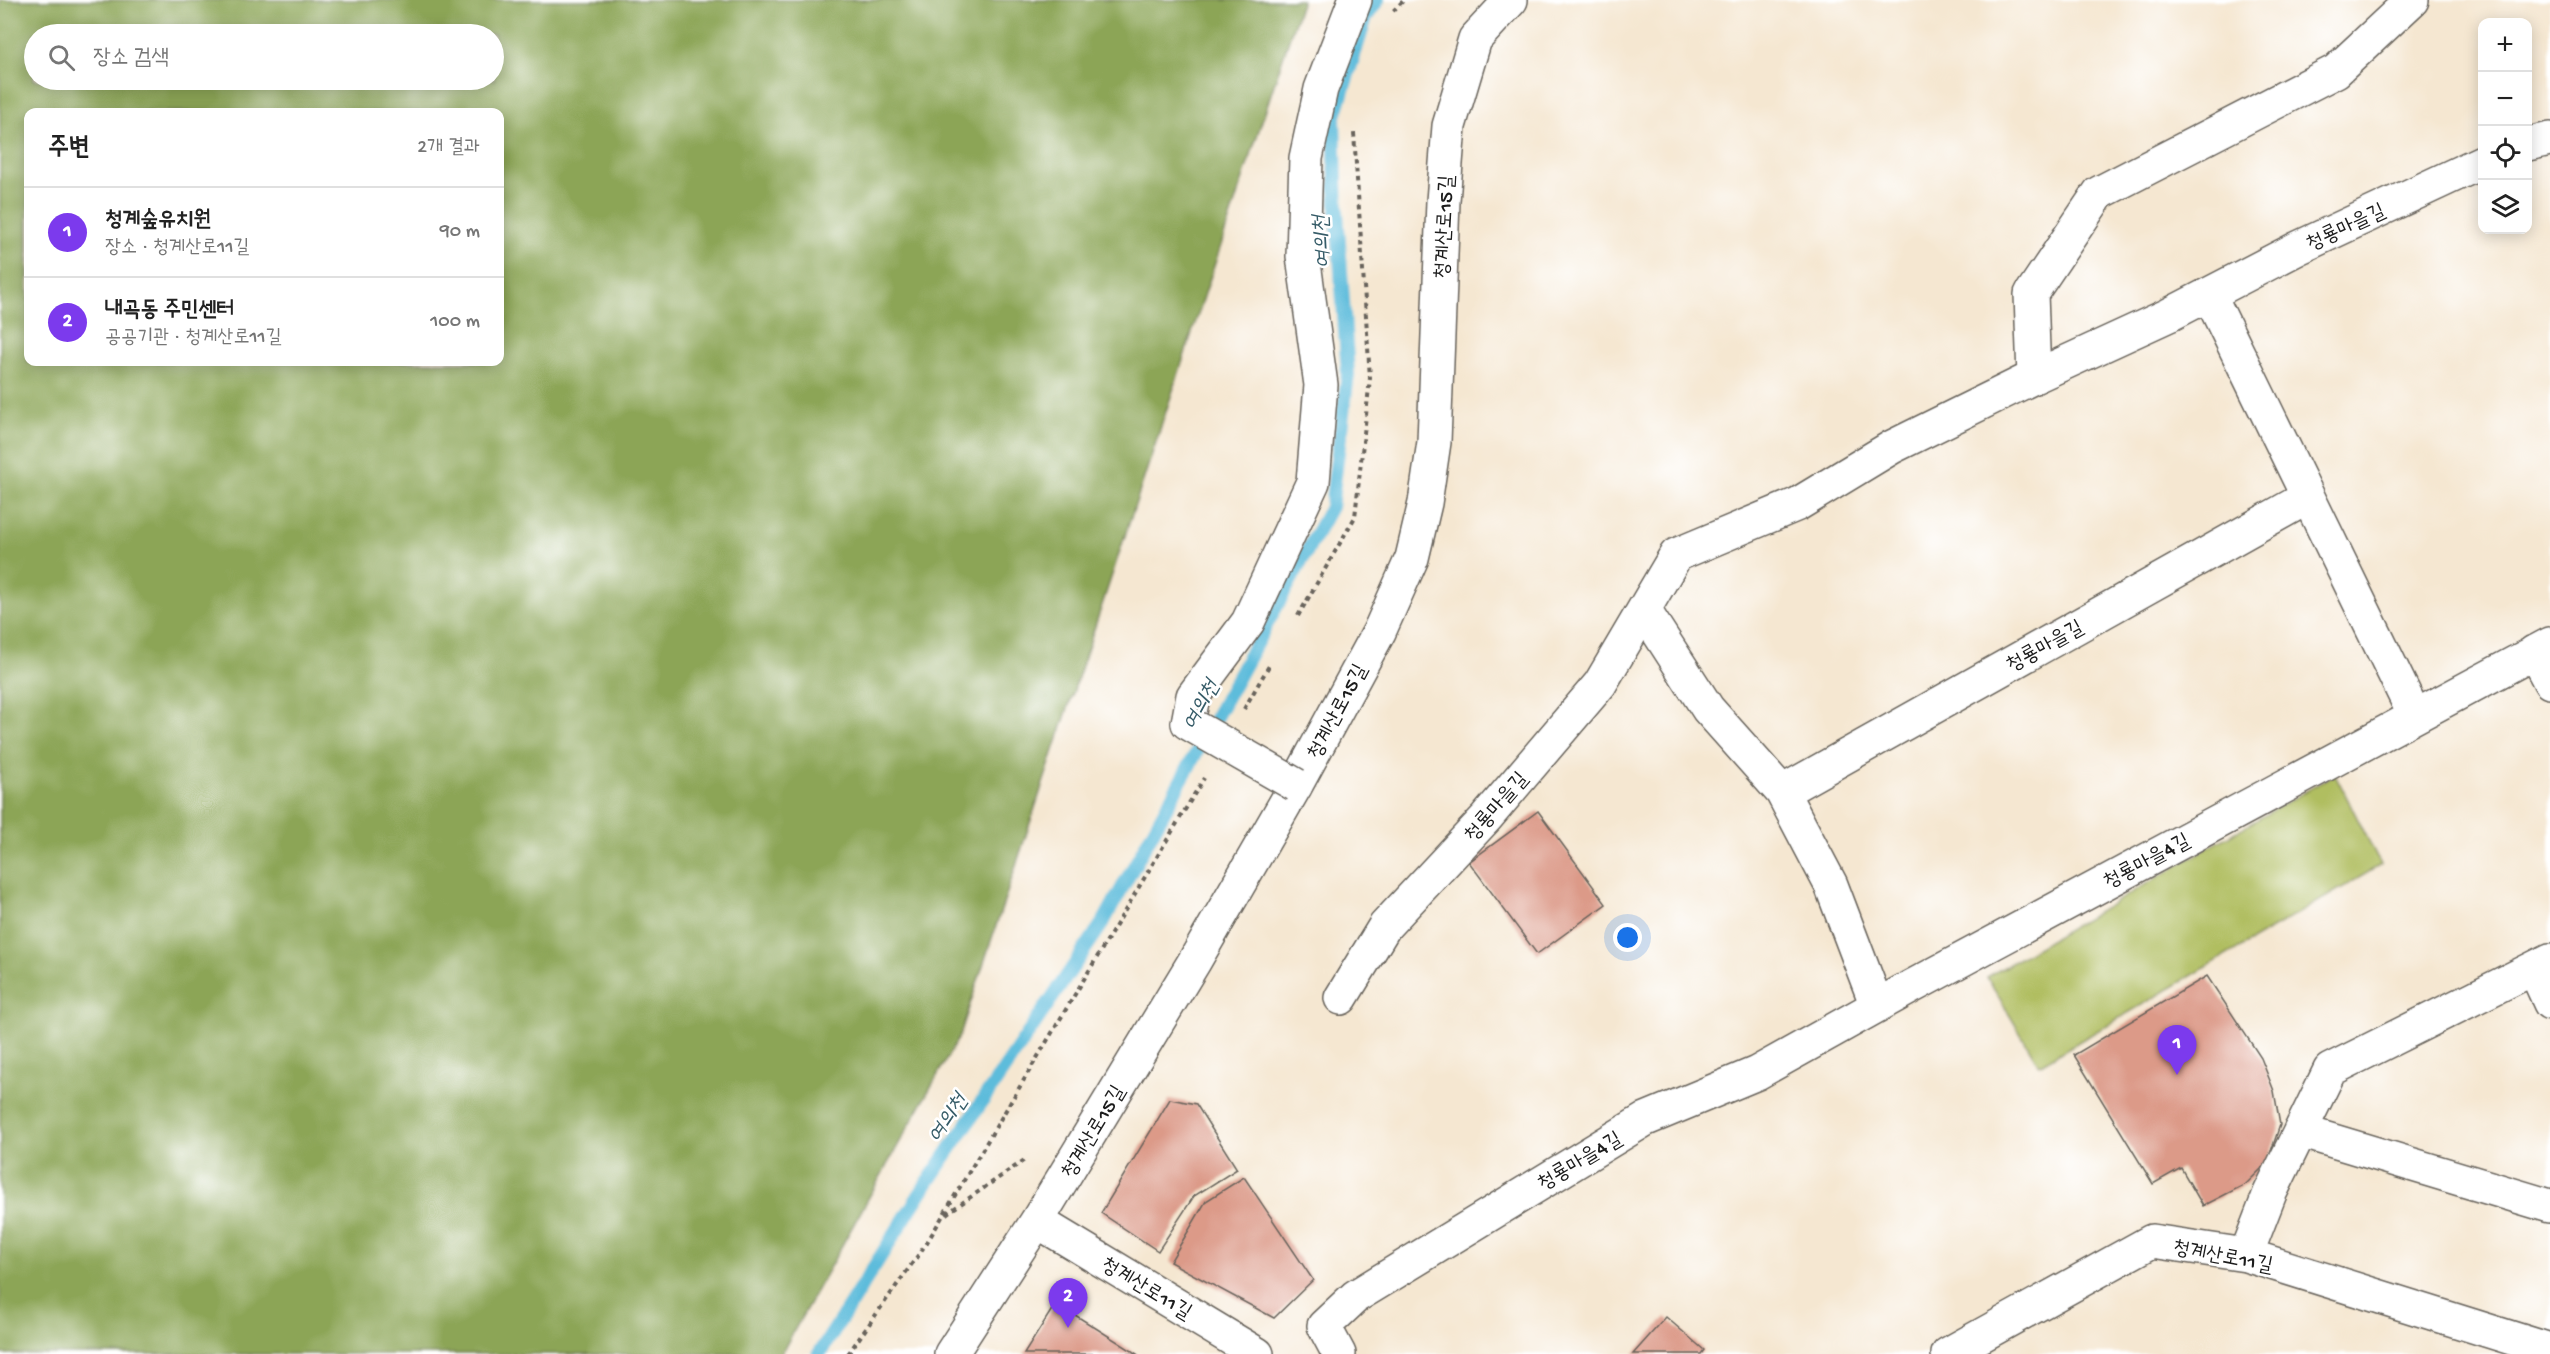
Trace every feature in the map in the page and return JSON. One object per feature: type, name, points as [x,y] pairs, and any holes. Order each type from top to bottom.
[{"type":"street","points":[[1296,785],[1188,723],[1193,696],[1248,622],[1313,482],[1321,385],[1303,256],[1306,158],[1321,89],[1355,0]]},
{"type":"street","name":"청계산로15길","points":[[951,1354],[1037,1221],[1194,962],[1296,785],[1379,632],[1412,558],[1425,503],[1434,442],[1443,201],[1449,126],[1475,39],[1511,0]]},
{"type":"street","points":[[2034,377],[2031,294],[2099,193],[2336,70],[2412,0]]},
{"type":"street","points":[[2532,143],[2550,139]]},
{"type":"street","name":"청룡마을길","points":[[1341,999],[1385,926],[1486,818],[1600,684],[1676,555],[1798,504],[1892,447],[2209,294],[2298,248],[2478,164]]},
{"type":"street","points":[[2209,294],[2415,716]]},
{"type":"street","name":"청룡마을길","points":[[1782,792],[2308,496]]},
{"type":"street","points":[[1644,610],[1708,709],[1782,792],[1831,885],[1877,1006]]},
{"type":"street","points":[[2542,648],[2550,682]]},
{"type":"street","name":"청룡마을4길","points":[[1339,1354],[1324,1326],[1356,1296],[1646,1119],[1757,1073],[2542,648]]},
{"type":"street","points":[[2246,1255],[2270,1193],[2330,1070],[2542,964],[2550,1003]]},
{"type":"street","points":[[2300,1131],[2550,1206]]},
{"type":"street","name":"청계산로11길","points":[[1037,1221],[1257,1354]]},
{"type":"street","name":"청계산로11길","points":[[1948,1354],[2152,1241],[2246,1255],[2550,1350]]},
{"type":"green space","points":[[0,0],[1302,0],[960,1035],[781,1354],[0,1354]]},
{"type":"green space","points":[[2335,774],[2381,865],[2039,1065],[1987,977]]},
{"type":"building","points":[[1538,811],[1606,904],[1537,954],[1469,862]]},
{"type":"building","points":[[2207,976],[2261,1058],[2274,1091],[2280,1125],[2267,1163],[2246,1184],[2203,1206],[2181,1168],[2153,1184],[2074,1055]]},
{"type":"building","points":[[1170,1099],[1196,1104],[1237,1169],[1194,1196],[1158,1251],[1101,1213]]},
{"type":"building","points":[[1244,1177],[1313,1280],[1274,1318],[1170,1262],[1206,1201]]},
{"type":"building","points":[[1056,1303],[1137,1354],[1024,1354]]},
{"type":"building","points":[[1666,1317],[1704,1350],[1701,1354],[1633,1354]]},
{"type":"waterway","name":"여의천","points":[[819,1354],[925,1186],[1104,921],[1331,507],[1348,374],[1337,213],[1334,119],[1366,17],[1378,0]]},
{"type":"place","name":"청계숲유치원","points":[[2177,1075]]},
{"type":"place","name":"내곡동 주민센터","points":[[1068,1328]]}]
